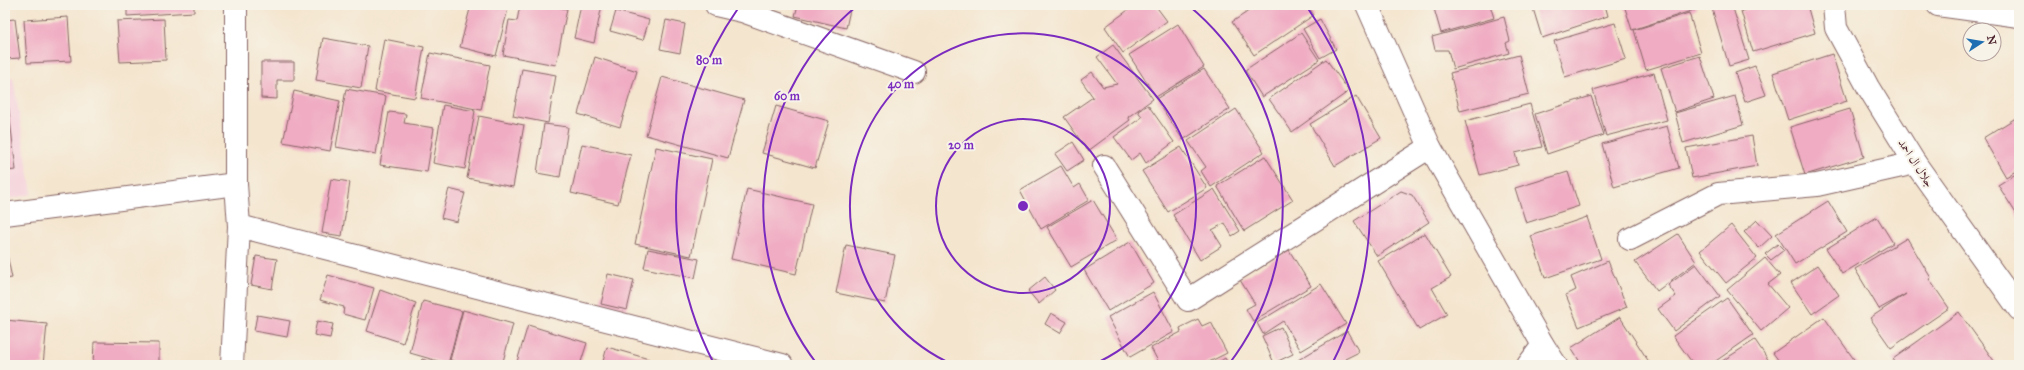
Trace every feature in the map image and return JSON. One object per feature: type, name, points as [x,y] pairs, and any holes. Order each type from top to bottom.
[{"type":"street","points":[[232,365],[239,226],[236,184],[236,5]]},
{"type":"street","points":[[716,5],[742,11],[914,72]]},
{"type":"street","points":[[1367,5],[1430,147],[1543,345],[1556,365]]},
{"type":"street","name":"جلال ال احمد","points":[[1834,5],[1836,28],[1868,87],[1915,163],[2019,309]]},
{"type":"street","points":[[1938,5],[2019,16]]},
{"type":"street","points":[[1104,166],[1188,300],[1430,147]]},
{"type":"street","points":[[1630,238],[1718,194],[1816,185],[1915,163]]},
{"type":"street","points":[[5,214],[236,184]]},
{"type":"street","points":[[239,226],[782,365]]},
{"type":"street","points":[[1528,365],[1543,345]]},
{"type":"shaded area","points":[[13,77],[32,194],[5,200],[5,79]]},
{"type":"building","points":[[127,5],[194,5],[194,12],[127,16]]},
{"type":"building","points":[[471,5],[509,5],[496,56],[460,47]]},
{"type":"building","points":[[520,5],[547,5],[567,9],[556,65],[503,55],[509,20],[517,21]]},
{"type":"building","points":[[581,5],[602,5],[594,43],[574,38]]},
{"type":"building","points":[[798,5],[851,5],[846,28],[795,16]]},
{"type":"building","points":[[1135,5],[1155,5],[1167,21],[1123,53],[1105,27]]},
{"type":"building","points":[[1258,5],[1307,5],[1314,15],[1254,55],[1232,22]]},
{"type":"building","points":[[1433,5],[1490,5],[1494,18],[1441,33]]},
{"type":"building","points":[[1532,5],[1605,5],[1608,16],[1542,38]]},
{"type":"building","points":[[1624,5],[1696,5],[1697,9],[1632,30]]},
{"type":"building","points":[[1711,5],[1732,5],[1749,60],[1729,66]]},
{"type":"building","points":[[1763,5],[1807,5],[1815,33],[1753,52],[1741,11]]},
{"type":"building","points":[[616,11],[649,20],[643,40],[610,31]]},
{"type":"building","points":[[1689,13],[1701,53],[1646,70],[1634,30]]},
{"type":"building","points":[[68,17],[71,61],[27,63],[24,20]]},
{"type":"building","points":[[1504,17],[1510,41],[1506,43],[1509,53],[1453,69],[1448,50],[1435,50],[1432,37]]},
{"type":"building","points":[[15,19],[20,58],[5,59],[5,20]]},
{"type":"building","points":[[164,19],[166,60],[120,62],[117,21]]},
{"type":"building","points":[[1320,19],[1336,49],[1320,58],[1303,29]]},
{"type":"building","points":[[666,20],[685,24],[680,53],[660,49]]},
{"type":"building","points":[[1615,23],[1626,59],[1565,77],[1554,41]]},
{"type":"building","points":[[1178,24],[1204,67],[1156,97],[1129,55]]},
{"type":"building","points":[[1301,33],[1319,60],[1262,97],[1245,70]]},
{"type":"building","points":[[323,38],[368,46],[361,88],[316,80]]},
{"type":"building","points":[[384,39],[424,47],[415,98],[375,91]]},
{"type":"building","points":[[1113,45],[1153,99],[1128,117],[1130,120],[1088,151],[1064,117],[1093,97],[1081,80],[1092,72],[1103,87],[1117,84],[1097,57]]},
{"type":"building","points":[[430,53],[490,65],[481,110],[421,98]]},
{"type":"building","points":[[1832,54],[1847,101],[1788,120],[1773,73]]},
{"type":"building","points":[[1519,55],[1529,94],[1460,111],[1450,73]]},
{"type":"building","points":[[1700,56],[1714,99],[1675,112],[1661,68]]},
{"type":"building","points":[[595,57],[637,71],[620,127],[578,114]]},
{"type":"building","points":[[1326,59],[1349,91],[1292,132],[1269,99]]},
{"type":"building","points":[[261,62],[294,62],[294,80],[277,80],[277,99],[261,98]]},
{"type":"building","points":[[1755,66],[1766,95],[1745,102],[1735,73]]},
{"type":"building","points":[[522,69],[556,75],[548,123],[513,116]]},
{"type":"building","points":[[1204,69],[1230,109],[1183,140],[1156,99]]},
{"type":"building","points":[[1654,73],[1667,120],[1606,136],[1593,90]]},
{"type":"building","points":[[662,77],[744,100],[728,158],[646,135]]},
{"type":"building","points":[[346,89],[386,96],[376,154],[336,147]]},
{"type":"building","points":[[294,91],[340,101],[330,151],[283,142]]},
{"type":"building","points":[[1356,96],[1381,138],[1335,166],[1310,124]]},
{"type":"building","points":[[1591,96],[1604,135],[1547,154],[1535,114]]},
{"type":"building","points":[[1735,96],[1743,125],[1683,143],[1675,113]]},
{"type":"building","points":[[5,103],[8,103],[16,170],[5,171]]},
{"type":"building","points":[[1530,104],[1542,147],[1515,153],[1518,165],[1480,175],[1465,121]]},
{"type":"building","points":[[443,105],[475,111],[465,169],[433,163]]},
{"type":"building","points":[[1148,105],[1174,142],[1146,163],[1140,153],[1131,160],[1114,137],[1142,117],[1138,111]]},
{"type":"building","points":[[776,106],[829,121],[815,168],[762,153]]},
{"type":"building","points":[[1236,109],[1264,152],[1211,187],[1201,171],[1206,167],[1188,141]]},
{"type":"building","points":[[1850,109],[1864,157],[1805,175],[1790,127]]},
{"type":"building","points":[[389,112],[406,114],[404,123],[434,128],[427,172],[380,165]]},
{"type":"building","points":[[479,116],[524,125],[513,187],[467,178]]},
{"type":"building","points":[[2019,116],[2019,169],[2006,177],[1983,138]]},
{"type":"building","points":[[544,124],[568,127],[560,177],[537,173]]},
{"type":"building","points":[[1667,126],[1679,168],[1614,187],[1602,144]]},
{"type":"building","points":[[1752,136],[1757,166],[1692,178],[1686,148]]},
{"type":"building","points":[[1073,142],[1084,160],[1067,171],[1055,154]]},
{"type":"building","points":[[582,144],[631,155],[618,204],[571,193]]},
{"type":"building","points":[[656,147],[712,159],[691,256],[635,244]]},
{"type":"building","points":[[1181,147],[1207,188],[1168,212],[1142,171]]},
{"type":"building","points":[[1265,156],[1293,200],[1244,231],[1217,186]]},
{"type":"building","points":[[1061,166],[1074,188],[1080,184],[1089,200],[1041,229],[1020,190]]},
{"type":"building","points":[[1568,172],[1579,206],[1526,223],[1515,188]]},
{"type":"building","points":[[2019,172],[2019,218],[1998,185]]},
{"type":"building","points":[[331,179],[350,182],[342,236],[322,233]]},
{"type":"building","points":[[449,189],[465,193],[457,222],[441,218]]},
{"type":"building","points":[[747,189],[812,204],[796,274],[731,259]]},
{"type":"building","points":[[1214,189],[1240,231],[1232,236],[1225,223],[1212,230],[1222,246],[1200,260],[1173,215]]},
{"type":"building","points":[[1401,191],[1412,195],[1429,222],[1377,256],[1354,221]]},
{"type":"building","points":[[1093,200],[1117,240],[1071,267],[1047,227]]},
{"type":"building","points":[[1828,201],[1847,232],[1795,264],[1776,234]]},
{"type":"building","points":[[1587,217],[1601,259],[1545,278],[1531,236]]},
{"type":"building","points":[[1877,217],[1893,243],[1842,274],[1826,249]]},
{"type":"building","points":[[1757,220],[1772,236],[1759,248],[1744,232]]},
{"type":"building","points":[[1731,225],[1757,258],[1726,283],[1700,251]]},
{"type":"building","points":[[1425,233],[1451,277],[1432,288],[1447,314],[1419,330],[1378,261]]},
{"type":"building","points":[[1678,234],[1696,262],[1657,291],[1635,262]]},
{"type":"building","points":[[1907,238],[1931,278],[1929,279],[1949,308],[1891,348],[1870,318],[1906,294],[1879,309],[1855,269]]},
{"type":"building","points":[[1130,242],[1154,283],[1108,311],[1084,270]]},
{"type":"building","points":[[1778,244],[1784,250],[1771,260],[1765,254]]},
{"type":"building","points":[[5,245],[12,278],[5,279]]},
{"type":"building","points":[[846,245],[895,255],[885,303],[836,293]]},
{"type":"building","points":[[648,249],[699,259],[695,278],[644,268]]},
{"type":"building","points":[[1289,250],[1311,286],[1253,321],[1246,309],[1255,304],[1240,280]]},
{"type":"building","points":[[256,256],[277,259],[272,289],[251,285]]},
{"type":"building","points":[[1765,258],[1780,275],[1768,284],[1788,308],[1761,331],[1727,290]]},
{"type":"building","points":[[1608,261],[1627,307],[1579,327],[1566,295],[1576,290],[1571,277]]},
{"type":"building","points":[[1696,264],[1720,296],[1674,331],[1658,309],[1676,296],[1668,285]]},
{"type":"building","points":[[1818,265],[1839,295],[1812,314],[1791,283]]},
{"type":"building","points":[[608,274],[634,280],[627,310],[601,304]]},
{"type":"building","points":[[328,275],[374,288],[365,320],[343,314],[344,307],[320,300]]},
{"type":"building","points":[[1045,277],[1055,290],[1039,304],[1028,291]]},
{"type":"building","points":[[1321,284],[1346,324],[1301,351],[1283,321],[1263,334],[1257,323]]},
{"type":"building","points":[[380,290],[416,303],[403,343],[367,331]]},
{"type":"building","points":[[1153,292],[1174,332],[1130,357],[1108,317]]},
{"type":"building","points":[[1727,298],[1753,335],[1710,365],[1694,365],[1673,336]]},
{"type":"building","points":[[423,301],[462,311],[448,364],[410,353]]},
{"type":"building","points":[[463,310],[513,324],[502,365],[468,365],[450,360]]},
{"type":"building","points":[[1959,312],[1997,365],[1897,365],[1893,359]]},
{"type":"building","points":[[1051,313],[1067,322],[1060,333],[1045,324]]},
{"type":"building","points":[[257,315],[290,321],[287,337],[254,331]]},
{"type":"building","points":[[1620,317],[1651,365],[1582,365],[1571,348]]},
{"type":"building","points":[[1824,317],[1858,365],[1782,365],[1773,353]]},
{"type":"building","points":[[1198,319],[1202,326],[1211,322],[1227,353],[1203,365],[1160,365],[1151,348],[1181,332],[1180,328]]},
{"type":"building","points":[[5,320],[47,324],[43,365],[5,365]]},
{"type":"building","points":[[317,321],[333,324],[330,338],[314,335]]},
{"type":"building","points":[[528,325],[587,343],[580,365],[516,365]]},
{"type":"building","points":[[1281,327],[1293,354],[1274,363],[1262,336]]},
{"type":"building","points":[[1347,331],[1359,352],[1345,359],[1349,365],[1301,365],[1298,360]]},
{"type":"building","points":[[1755,340],[1771,364],[1716,365]]},
{"type":"building","points":[[94,342],[159,343],[159,365],[93,365]]},
{"type":"building","points":[[607,347],[649,359],[648,365],[602,365]]},
{"type":"building","points":[[1225,358],[1229,365],[1215,365]]},
{"type":"building","points":[[422,359],[440,365],[420,365]]}]
